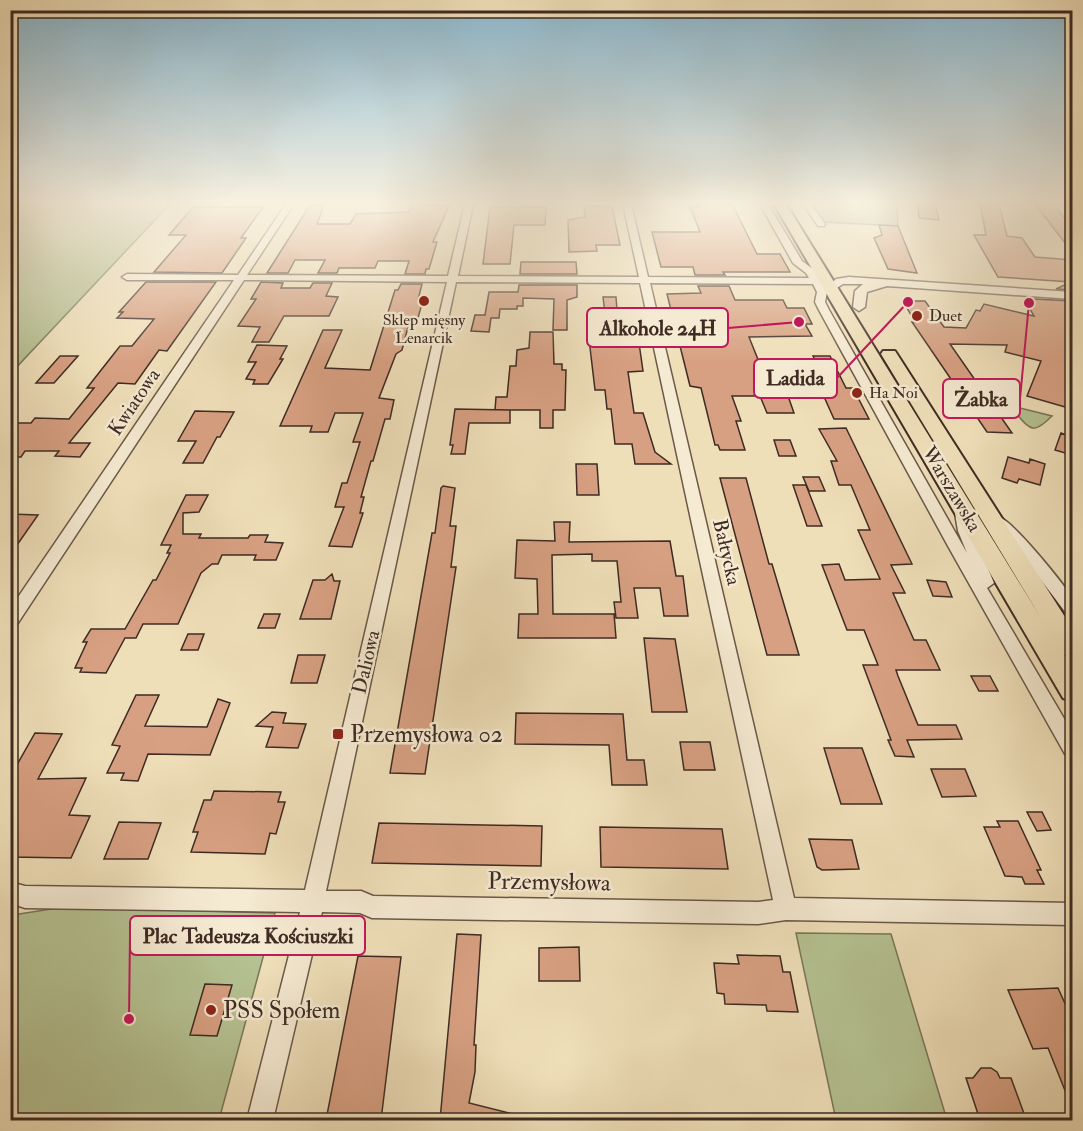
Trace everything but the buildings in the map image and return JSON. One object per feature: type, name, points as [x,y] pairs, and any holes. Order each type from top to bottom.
[{"type":"main road","name":"Warszawska","points":[[818,257],[837,284],[859,307],[1072,648]]},
{"type":"main road","name":"Warszawska","points":[[822,257],[874,357],[1072,691]]},
{"type":"street","name":"Kwiatowa","points":[[10,622],[255,257]]},
{"type":"street","name":"Daliowa","points":[[260,1120],[313,901],[458,257]]},
{"type":"street","name":"Bałtycka","points":[[640,257],[786,909]]},
{"type":"street","points":[[794,257],[798,263],[810,271],[822,292],[820,302],[824,310],[955,546],[1072,748]]},
{"type":"street","points":[[127,277],[815,281]]},
{"type":"street","points":[[837,284],[914,285],[1072,296]]},
{"type":"street","points":[[859,307],[860,294],[867,287],[914,285]]},
{"type":"street","points":[[824,310],[874,357]]},
{"type":"street","points":[[960,502],[965,531],[1010,638]]},
{"type":"street","name":"Warszawska","points":[[987,510],[1020,543],[1061,592],[1072,609]]},
{"type":"street","name":"Przemysłowa","points":[[15,898],[57,896],[313,901],[361,902],[372,907],[758,913],[786,909],[1072,914]]},
{"type":"green space","points":[[10,257],[120,257],[11,373]]},
{"type":"green space","points":[[1020,408],[1052,416],[1038,427],[1030,427],[1017,414]]},
{"type":"green space","points":[[99,908],[275,913],[219,1120],[11,1120],[10,917],[51,909]]},
{"type":"green space","points":[[796,933],[891,934],[947,1120],[836,1120]]},
{"type":"place","name":"Sklep mięsny Lenarcik","points":[[424,301]]},
{"type":"place","name":"Ladida","points":[[908,302]]},
{"type":"place","name":"Żabka","points":[[1029,303]]},
{"type":"place","name":"Duet","points":[[917,316]]},
{"type":"place","name":"Alkohole 24H","points":[[799,322]]},
{"type":"place","name":"Ha Noi","points":[[857,393]]},
{"type":"place","name":"Przemysłowa 02","points":[[338,734]]},
{"type":"place","name":"PSS Społem","points":[[211,1010]]},
{"type":"place","name":"Plac Tadeusza Kościuszki","points":[[129,1019]]}]
